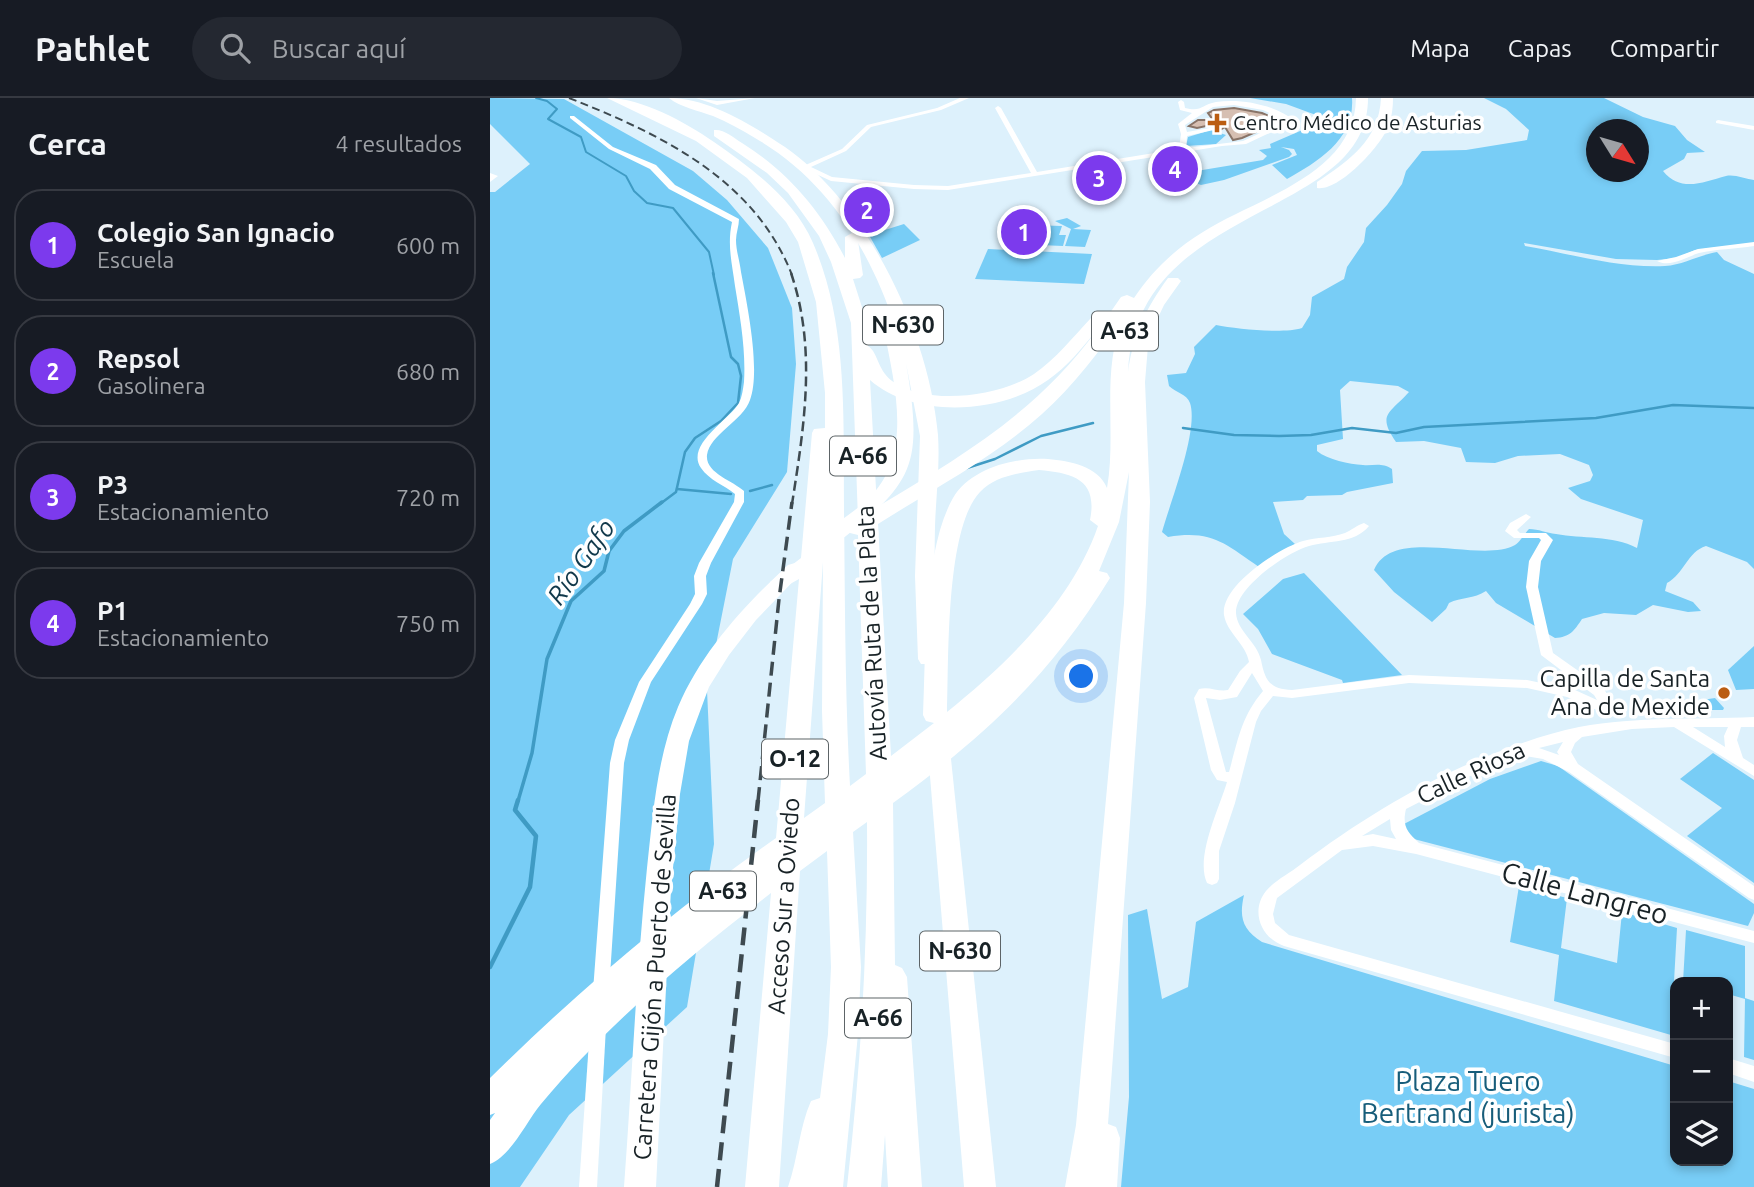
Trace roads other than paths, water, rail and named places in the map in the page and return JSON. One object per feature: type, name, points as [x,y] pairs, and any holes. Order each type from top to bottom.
[{"type":"highway","name":"Autovía Ruta de la Plata","points":[[612,98],[659,117],[727,156],[771,195],[792,220],[805,243],[819,281],[829,332],[834,421],[834,711],[846,967],[843,1034],[826,1187]]},
{"type":"highway","name":"Autovía Ruta de la Plata","points":[[641,98],[697,122],[735,143],[775,173],[815,216],[839,258],[859,323],[883,848],[877,1043],[864,1187]]},
{"type":"highway","name":"Carretera Gijón a Puerto de Sevilla","points":[[674,98],[742,125],[828,186],[868,245],[900,314],[926,408],[929,438],[924,617],[960,958],[979,1187]]},
{"type":"highway","name":"A-63","points":[[490,1100],[584,1006],[678,926],[904,762],[976,715],[1071,595],[1094,559],[1116,492],[1122,460],[1118,367],[1127,324],[1138,303],[1151,284],[1191,246],[1222,226],[1304,182],[1333,160],[1361,122],[1363,98]]},
{"type":"highway","name":"A-63","points":[[1082,1187],[1092,1125],[1140,502],[1136,382],[1140,346],[1156,305],[1171,284],[1199,257],[1221,239],[1318,187],[1367,152],[1386,121],[1387,98]]},
{"type":"highway","points":[[735,143],[778,168],[811,194],[828,186]]},
{"type":"highway","points":[[859,323],[873,373],[888,386],[913,396],[935,400],[967,400],[1004,394],[1030,384],[1051,370],[1148,268],[1188,239],[1333,160]]},
{"type":"highway","points":[[852,237],[850,246],[855,273],[853,299]]},
{"type":"highway","points":[[781,582],[1002,435],[1053,394],[1107,330],[1131,294],[1159,264],[1188,239]]},
{"type":"highway","name":"Carretera Gijón a Puerto de Sevilla","points":[[640,1187],[657,892],[671,770],[688,708],[705,675],[747,616],[781,582],[878,499],[898,473],[903,461],[904,416],[880,269]]},
{"type":"highway","name":"Acceso Sur a Oviedo","points":[[762,1187],[829,332]]},
{"type":"highway","points":[[490,1148],[534,1088],[569,1051],[686,944],[976,715],[1053,646],[1083,606],[1110,557],[1128,500],[1136,424]]},
{"type":"highway","points":[[935,715],[939,627],[947,556],[957,512],[963,498],[977,482],[1007,468],[1042,464],[1077,471],[1096,485],[1103,500],[1099,522],[1071,595]]},
{"type":"highway","points":[[883,848],[905,1187]]},
{"type":"highway","points":[[1100,1187],[1111,1046],[1112,880]]},
{"type":"highway","points":[[805,1187],[821,1122],[841,896]]},
{"type":"street","points":[[699,98],[717,103],[752,98]]},
{"type":"street","points":[[806,168],[844,150],[869,127],[939,109],[966,98]]},
{"type":"street","points":[[1181,102],[1182,109],[1199,113]]},
{"type":"street","points":[[806,168],[821,177],[828,186],[869,183],[948,188],[1182,151],[1222,144],[1250,142],[1292,121],[1279,113],[1242,104],[1215,104],[1181,124],[1184,134],[1182,151]]},
{"type":"street","points":[[998,108],[1035,174]]},
{"type":"street","points":[[572,117],[611,148],[653,167],[672,187],[736,221],[733,239],[748,379],[741,411],[711,438],[703,456],[703,464],[708,470],[740,493],[739,502],[705,563],[700,576],[701,594],[696,604],[645,682],[622,740],[617,763],[588,1187]]},
{"type":"street","points":[[1718,122],[1754,128]]},
{"type":"street","points":[[1184,134],[1208,128],[1223,132],[1222,144]]},
{"type":"street","points":[[490,175],[494,176],[490,180]]},
{"type":"street","points":[[1661,261],[1678,259],[1698,251],[1754,244]]},
{"type":"street","points":[[1526,517],[1514,525],[1511,531],[1518,536],[1542,535],[1547,540],[1535,561],[1532,587],[1547,655],[1599,692],[1620,725]]},
{"type":"street","points":[[1364,526],[1346,536],[1300,546],[1259,572],[1236,593],[1229,608],[1233,624],[1255,653],[1258,676],[1270,691],[1292,694],[1409,679],[1527,684],[1570,694],[1611,711]]},
{"type":"street","points":[[1234,778],[1222,776],[1218,771],[1215,750],[1204,724],[1200,698],[1204,692],[1220,696],[1232,694],[1239,685],[1243,671],[1255,664]]},
{"type":"street","points":[[1213,879],[1212,851],[1249,722],[1255,709],[1270,691]]},
{"type":"street","name":"Calle Riosa","points":[[1670,1050],[1284,940],[1272,933],[1266,922],[1264,907],[1272,894],[1332,849],[1459,774],[1513,750],[1581,731],[1620,725],[1754,722]]},
{"type":"street","points":[[1737,723],[1730,736],[1730,747],[1741,763]]},
{"type":"street","points":[[1679,724],[1754,771]]},
{"type":"street","points":[[1574,768],[1564,752],[1570,740],[1581,731]]},
{"type":"street","points":[[1513,750],[1545,754],[1574,768],[1752,893]]},
{"type":"street","points":[[1399,808],[1395,821],[1401,837],[1416,848]]},
{"type":"street","points":[[1332,849],[1356,841],[1373,840],[1416,848]]},
{"type":"street","name":"Calle Langreo","points":[[1416,848],[1754,937]]},
{"type":"street","points":[[1733,1068],[1754,1074]]},
{"type":"waterway","name":"Río Gafo","points":[[536,98],[547,101],[557,109],[548,119],[581,137],[586,152],[626,176],[634,191],[647,203],[673,208],[709,252],[714,275]]},
{"type":"waterway","name":"Río Gafo","points":[[660,504],[676,492],[685,452],[695,438],[721,421],[738,403],[741,376],[738,364],[731,357],[713,273]]},
{"type":"waterway","points":[[1183,428],[1234,435],[1311,435],[1352,428],[1396,433],[1424,427],[1596,418],[1673,405],[1754,408]]},
{"type":"waterway","points":[[967,468],[995,459],[1041,436],[1093,423]]},
{"type":"waterway","points":[[750,491],[772,485]]},
{"type":"waterway","points":[[677,489],[731,494]]},
{"type":"waterway","name":"Río Gafo","points":[[518,801],[532,753],[547,659],[571,601],[604,571],[609,551],[624,531],[662,502]]},
{"type":"waterway","name":"Río Gafo","points":[[490,967],[530,887],[536,836],[515,810],[518,800]]},
{"type":"railway","points":[[569,98],[670,144],[729,186],[754,211],[775,241],[791,273]]},
{"type":"railway","points":[[791,273],[804,330],[806,359],[804,417],[792,504]]},
{"type":"railway","points":[[758,801],[792,502]]},
{"type":"railway","points":[[717,1187],[758,800]]},
{"type":"place","name":"Centro Médico de Asturias","points":[[1217,123]]},
{"type":"place","name":"P1","points":[[1175,169]]},
{"type":"place","name":"P3","points":[[1099,178]]},
{"type":"place","name":"Repsol","points":[[867,210]]},
{"type":"place","name":"Colegio San Ignacio","points":[[1024,232]]},
{"type":"place","name":"Capilla de Santa Ana de Mexide","points":[[1724,693]]},
{"type":"park label","name":"Plaza Tuero Bertrand (jurista)","points":[[1468,1097]]}]
